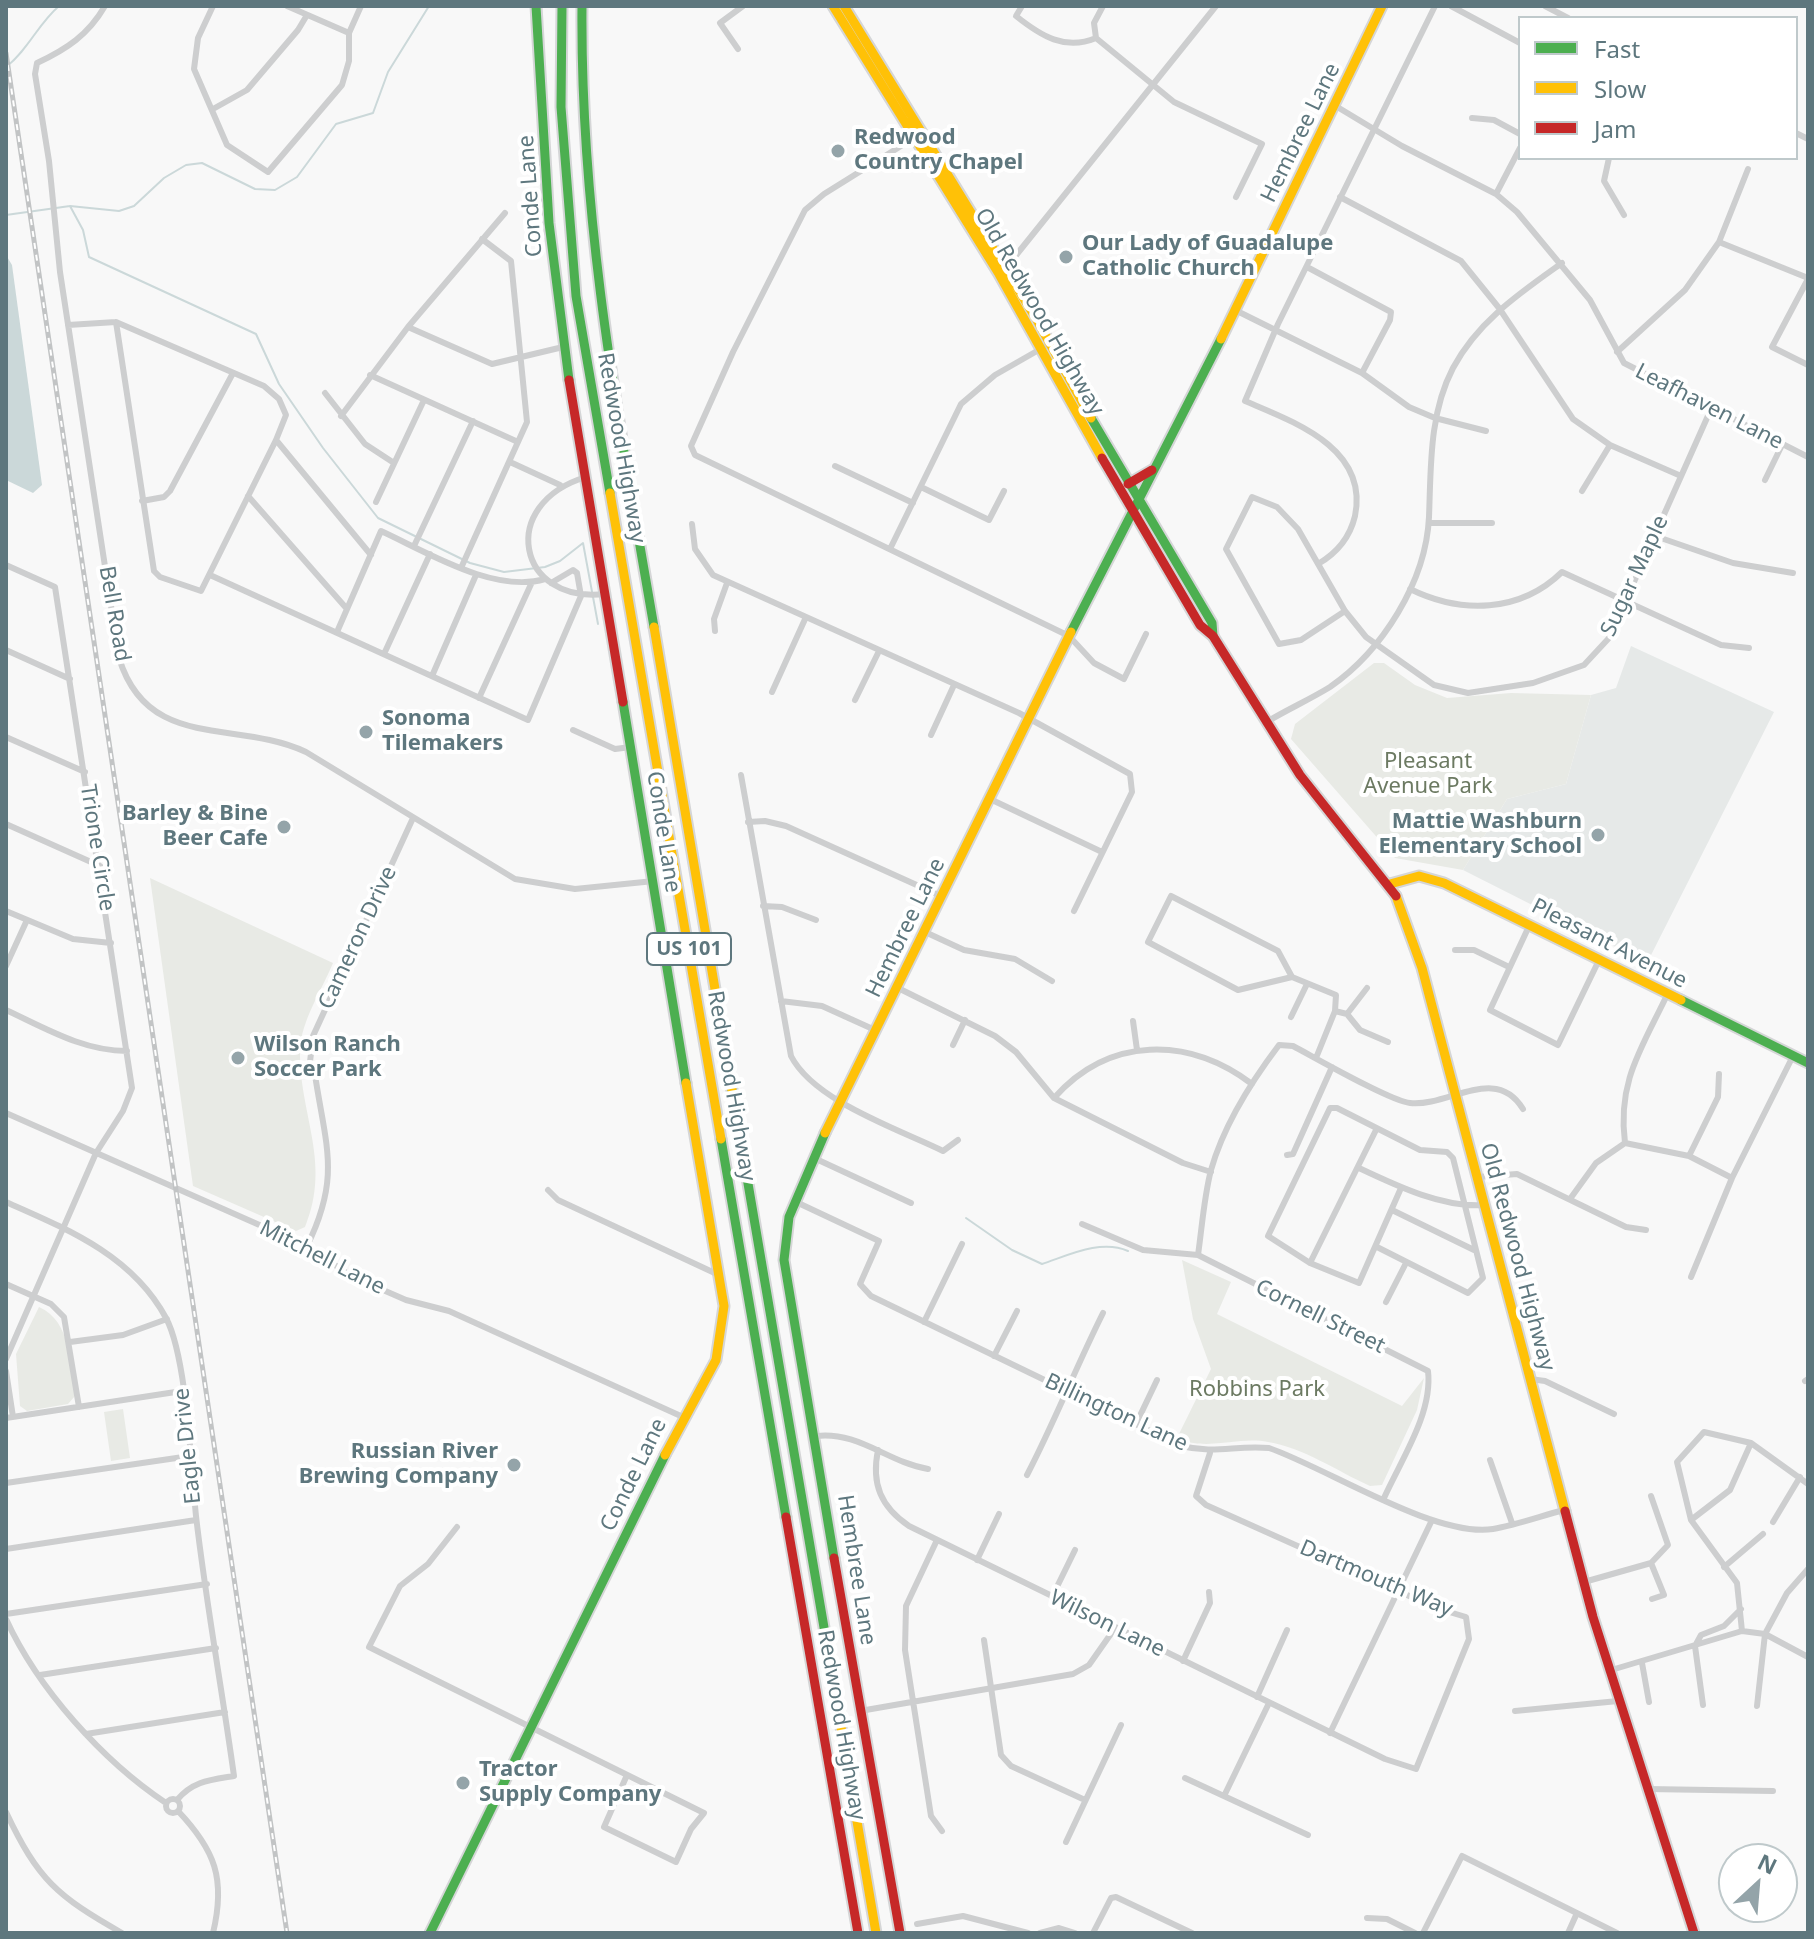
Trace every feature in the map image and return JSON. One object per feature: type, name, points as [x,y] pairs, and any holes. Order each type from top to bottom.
[{"type":"main road","name":"Conde Lane","points":[[430,1933],[683,1417],[716,1360],[721,1344],[724,1306],[631,747],[601,594],[586,477],[563,347],[549,223],[536,6]]},
{"type":"main road","name":"Redwood Highway","points":[[559,6],[576,296],[858,1933]]},
{"type":"main road","name":"Redwood Highway","points":[[585,6],[581,69],[585,171],[601,318],[719,1030],[876,1933]]},
{"type":"main road","name":"Old Redwood Highway","points":[[833,6],[1051,343],[1138,502],[1212,623],[1213,636]]},
{"type":"main road","name":"Old Redwood Highway","points":[[844,6],[918,135]]},
{"type":"main road","name":"Hembree Lane","points":[[900,1933],[784,1260],[794,1201],[875,1030],[1069,636],[1235,310],[1382,6]]},
{"type":"main road","name":"Old Redwood Highway","points":[[1003,271],[1041,349],[1200,625],[1213,636],[1265,723],[1318,801],[1390,884],[1414,939],[1608,1671],[1694,1933]]},
{"type":"main road","points":[[1128,484],[1141,479],[1157,464]]},
{"type":"main road","name":"Pleasant Avenue","points":[[1390,884],[1406,878],[1429,877],[1600,958],[1808,1063]]},
{"type":"street","name":"Bell Road","points":[[105,6],[93,27],[67,50],[37,63],[35,74],[53,192],[68,325],[119,658],[135,693],[155,712],[178,724],[253,736],[298,749],[495,868],[532,883],[599,889],[654,881]]},
{"type":"street","points":[[213,6],[194,54],[197,79],[227,145],[268,172],[342,85],[349,61],[349,33],[361,6]]},
{"type":"street","points":[[287,6],[349,33]]},
{"type":"street","points":[[738,49],[720,23],[743,6]]},
{"type":"street","points":[[1022,6],[1016,16],[1036,33],[1066,44],[1096,38]]},
{"type":"street","points":[[1103,6],[1094,23],[1096,38],[1174,102],[1262,144],[1236,197]]},
{"type":"street","points":[[1003,271],[1216,6]]},
{"type":"street","points":[[1318,564],[1340,546],[1352,528],[1358,503],[1354,478],[1344,458],[1323,440],[1245,401],[1373,128],[1435,6]]},
{"type":"street","points":[[1451,6],[1518,42]]},
{"type":"street","points":[[1545,6],[1564,16]]},
{"type":"street","points":[[213,109],[247,90],[292,39],[307,15]]},
{"type":"street","name":"Leafhaven Lane","points":[[1334,105],[1496,194],[1537,232],[1562,263],[1590,300],[1617,352],[1638,372],[1808,457]]},
{"type":"street","points":[[1472,118],[1494,120],[1518,133]]},
{"type":"street","points":[[918,135],[824,194],[805,210],[733,352],[691,446],[695,455],[1069,636],[1094,663],[1124,679],[1146,634]]},
{"type":"street","points":[[1496,194],[1518,152]]},
{"type":"street","points":[[1609,160],[1604,181],[1624,215]]},
{"type":"street","points":[[1617,352],[1685,290],[1719,242],[1748,169]]},
{"type":"street","points":[[1340,197],[1461,261],[1499,308],[1573,419],[1610,445],[1681,476]]},
{"type":"street","points":[[341,416],[408,327],[505,213]]},
{"type":"street","points":[[462,566],[510,462],[528,413],[511,261],[482,239]]},
{"type":"street","points":[[1719,242],[1808,278],[1772,347],[1808,365]]},
{"type":"street","points":[[1265,723],[1331,686],[1375,646],[1410,589],[1429,523],[1435,418],[1458,360],[1499,308],[1562,263]]},
{"type":"street","points":[[1307,267],[1391,312],[1390,320],[1362,373]]},
{"type":"street","points":[[1235,310],[1362,373],[1409,407],[1435,418],[1486,431]]},
{"type":"street","points":[[68,325],[116,322],[264,386],[279,399],[286,415],[276,440],[201,591],[160,577],[154,571],[116,322]]},
{"type":"street","points":[[408,327],[492,364],[563,347]]},
{"type":"street","points":[[890,549],[961,404],[974,390],[1051,343]]},
{"type":"street","points":[[142,501],[164,497],[178,480],[233,373]]},
{"type":"street","points":[[370,375],[518,442]]},
{"type":"street","points":[[325,393],[365,444],[394,463]]},
{"type":"street","points":[[376,502],[424,400]]},
{"type":"street","name":"Sugar Maple","points":[[1345,611],[1301,640],[1279,644],[1226,549],[1252,497],[1277,507],[1298,529],[1345,611],[1375,646],[1434,685],[1468,693],[1533,683],[1584,665],[1609,638],[1711,409]]},
{"type":"street","points":[[415,545],[473,421]]},
{"type":"street","points":[[276,440],[371,555]]},
{"type":"street","points":[[1582,491],[1610,445]]},
{"type":"street","points":[[1765,480],[1782,445]]},
{"type":"street","points":[[510,462],[560,485]]},
{"type":"street","points":[[835,466],[913,503]]},
{"type":"street","points":[[586,477],[560,485],[543,499],[528,529],[528,545],[535,564],[545,578],[585,596],[601,594]]},
{"type":"street","points":[[921,487],[989,520],[1004,491]]},
{"type":"street","points":[[248,496],[347,609]]},
{"type":"street","points":[[1429,523],[1492,523]]},
{"type":"street","points":[[692,524],[695,549],[704,567],[727,583],[1029,718],[1130,774],[1132,792],[1074,911]]},
{"type":"street","points":[[210,575],[528,720],[585,596],[573,570],[532,582],[476,575],[381,531],[337,632]]},
{"type":"street","points":[[1655,536],[1733,563],[1793,573]]},
{"type":"street","points":[[384,654],[430,554]]},
{"type":"street","name":"Trione Circle","points":[[6,565],[55,587],[132,1088],[123,1111],[96,1153],[6,1359]]},
{"type":"street","points":[[1410,589],[1445,603],[1507,604],[1545,589],[1562,572],[1721,645],[1749,648]]},
{"type":"street","points":[[432,676],[476,575]]},
{"type":"street","points":[[479,698],[532,582]]},
{"type":"street","points":[[715,631],[714,619],[727,583]]},
{"type":"street","points":[[772,692],[806,617]]},
{"type":"street","points":[[6,650],[70,679]]},
{"type":"street","points":[[855,700],[879,651]]},
{"type":"street","points":[[931,735],[954,685]]},
{"type":"street","points":[[573,730],[615,749],[631,747]]},
{"type":"street","points":[[6,737],[85,772]]},
{"type":"street","points":[[741,775],[791,1056],[799,1070],[841,1100],[943,1151],[958,1140]]},
{"type":"street","points":[[990,799],[1102,852]]},
{"type":"street","name":"Cameron Drive","points":[[307,1246],[326,1203],[330,1177],[315,1075],[310,1062],[313,1036],[413,818]]},
{"type":"street","points":[[748,822],[765,821],[786,826],[941,896]]},
{"type":"street","points":[[6,824],[100,866]]},
{"type":"street","points":[[1292,977],[1238,990],[1148,942],[1171,896],[1278,951],[1292,977],[1336,995],[1335,1011],[1316,1058]]},
{"type":"street","points":[[763,906],[782,907],[816,920]]},
{"type":"street","points":[[6,911],[73,939],[111,943]]},
{"type":"street","points":[[6,966],[27,920]]},
{"type":"street","points":[[1530,924],[1490,1010],[1558,1045],[1600,958]]},
{"type":"street","points":[[925,932],[964,950],[1015,959],[1052,981]]},
{"type":"street","points":[[1455,950],[1474,950],[1509,967]]},
{"type":"street","points":[[1291,1017],[1307,984]]},
{"type":"street","points":[[898,988],[965,1020],[1016,1052],[1054,1098],[1183,1163],[1211,1172]]},
{"type":"street","points":[[1347,1014],[1367,988]]},
{"type":"street","points":[[1625,1143],[1621,1112],[1626,1082],[1669,992]]},
{"type":"street","points":[[781,1001],[822,1006],[875,1030]]},
{"type":"street","points":[[6,1010],[78,1043],[101,1050],[127,1051]]},
{"type":"street","points":[[1335,1011],[1347,1014],[1360,1030],[1388,1042]]},
{"type":"street","points":[[953,1045],[965,1020]]},
{"type":"street","points":[[1133,1021],[1137,1050]]},
{"type":"street","points":[[1198,1255],[1211,1172],[1221,1140],[1252,1084],[1279,1045],[1293,1046],[1410,1103],[1494,1088],[1516,1098],[1523,1109]]},
{"type":"street","points":[[1054,1098],[1069,1082],[1115,1057],[1137,1050],[1188,1051],[1220,1063],[1252,1084]]},
{"type":"street","points":[[1691,1277],[1732,1178],[1793,1056]]},
{"type":"street","points":[[1287,1155],[1293,1154],[1302,1137],[1332,1067]]},
{"type":"street","points":[[1689,1156],[1718,1097],[1719,1074]]},
{"type":"street","points":[[1377,1247],[1468,1293],[1483,1278],[1482,1265],[1474,1250],[1468,1206],[1457,1165],[1447,1152],[1420,1150],[1376,1130],[1344,1110],[1330,1108],[1268,1236],[1310,1263],[1359,1283],[1401,1188]]},
{"type":"street","name":"Mitchell Lane","points":[[6,1113],[307,1246],[351,1276],[406,1300],[449,1311],[683,1417]]},
{"type":"street","points":[[1310,1263],[1376,1130]]},
{"type":"street","points":[[1570,1199],[1596,1163],[1625,1143],[1689,1156],[1732,1178]]},
{"type":"street","points":[[814,1158],[911,1203]]},
{"type":"street","points":[[1359,1168],[1401,1188],[1468,1206],[1485,1205]]},
{"type":"street","points":[[1478,1177],[1517,1174],[1626,1227],[1646,1230]]},
{"type":"street","points":[[548,1190],[558,1200],[719,1275]]},
{"type":"street","name":"Billington Lane","points":[[794,1201],[879,1241],[860,1284],[871,1296],[1181,1446],[1210,1453],[1251,1446],[1269,1448],[1432,1520],[1471,1529],[1491,1529],[1564,1510]]},
{"type":"street","name":"Eagle Drive","points":[[6,1202],[64,1227],[123,1266],[167,1319],[178,1354],[196,1520],[234,1776],[204,1780],[191,1786],[177,1800]]},
{"type":"street","points":[[1392,1210],[1474,1250]]},
{"type":"street","name":"Cornell Street","points":[[1082,1224],[1143,1250],[1198,1255],[1428,1371],[1429,1386],[1421,1415],[1384,1498]]},
{"type":"street","points":[[924,1322],[962,1244]]},
{"type":"street","points":[[1386,1302],[1406,1263]]},
{"type":"street","points":[[6,1284],[51,1304],[64,1317],[79,1407]]},
{"type":"street","points":[[994,1356],[1017,1311]]},
{"type":"street","points":[[1027,1475],[1066,1400],[1067,1391],[1103,1313]]},
{"type":"street","points":[[70,1342],[123,1335],[167,1319]]},
{"type":"street","points":[[6,1371],[9,1417],[182,1391]]},
{"type":"street","points":[[1530,1379],[1545,1381],[1614,1414]]},
{"type":"street","points":[[1136,1424],[1157,1380]]},
{"type":"street","points":[[1742,1631],[1737,1583],[1691,1520],[1677,1462],[1704,1432],[1751,1443],[1808,1484]]},
{"type":"street","points":[[816,1436],[842,1435],[911,1466],[928,1469]]},
{"type":"street","points":[[1691,1520],[1730,1490],[1751,1443]]},
{"type":"street","name":"Wilson Lane","points":[[878,1450],[875,1481],[884,1503],[895,1516],[977,1560],[1385,1759]]},
{"type":"street","name":"Dartmouth Way","points":[[1210,1453],[1196,1496],[1206,1505],[1398,1591],[1466,1617],[1469,1639],[1416,1769],[1385,1759]]},
{"type":"street","points":[[6,1483],[190,1456]]},
{"type":"street","points":[[1490,1460],[1512,1523]]},
{"type":"street","points":[[1773,1522],[1800,1477]]},
{"type":"street","points":[[1584,1582],[1651,1563],[1668,1545],[1651,1496]]},
{"type":"street","points":[[977,1560],[999,1514]]},
{"type":"street","points":[[6,1549],[196,1520]]},
{"type":"street","points":[[1330,1733],[1432,1520]]},
{"type":"street","points":[[457,1527],[428,1564],[400,1586],[369,1647],[704,1813],[691,1829],[676,1862],[604,1827],[627,1775]]},
{"type":"street","points":[[1724,1567],[1763,1534]]},
{"type":"street","points":[[937,1540],[906,1606],[905,1650],[931,1816],[942,1831]]},
{"type":"street","points":[[1052,1597],[1075,1550]]},
{"type":"street","points":[[1651,1563],[1664,1595],[1652,1599]]},
{"type":"street","points":[[1757,1706],[1758,1670],[1765,1634],[1787,1593],[1808,1569]]},
{"type":"street","points":[[207,1584],[6,1617],[40,1675],[86,1734],[130,1779],[166,1803],[177,1800],[178,1811],[200,1834],[215,1869],[219,1899],[213,1933]]},
{"type":"street","points":[[1183,1661],[1210,1603],[1209,1592]]},
{"type":"street","points":[[1703,1705],[1695,1646],[1701,1635],[1724,1626],[1741,1609]]},
{"type":"street","points":[[860,1711],[1073,1674],[1089,1665],[1115,1628]]},
{"type":"street","points":[[1257,1697],[1287,1630]]},
{"type":"street","points":[[1608,1671],[1742,1631],[1765,1634],[1808,1657]]},
{"type":"street","points":[[984,1640],[1001,1755],[1011,1766],[1085,1800]]},
{"type":"street","points":[[40,1675],[216,1648]]},
{"type":"street","points":[[1642,1663],[1649,1702]]},
{"type":"street","points":[[1515,1711],[1618,1701]]},
{"type":"street","points":[[1225,1794],[1269,1703]]},
{"type":"street","points":[[86,1734],[225,1712]]},
{"type":"street","points":[[1066,1842],[1121,1725]]},
{"type":"street","points":[[1185,1778],[1308,1835]]},
{"type":"street","points":[[1647,1789],[1773,1791]]},
{"type":"street","points":[[166,1803],[167,1811],[178,1811]]},
{"type":"street","points":[[6,1812],[35,1868],[66,1898],[122,1933]]},
{"type":"street","points":[[1423,1933],[1462,1856],[1617,1933]]},
{"type":"street","points":[[1093,1933],[1111,1898],[1116,1897],[1179,1930],[1192,1933]]},
{"type":"street","points":[[1568,1933],[1577,1913]]},
{"type":"street","points":[[917,1924],[963,1916],[1006,1931],[1028,1933]]},
{"type":"street","points":[[1367,1918],[1387,1919],[1415,1933]]},
{"type":"street","points":[[1040,1933],[1059,1928],[1075,1933]]},
{"type":"shaded area","points":[[6,255],[12,265],[42,485],[33,493],[6,480]]},
{"type":"shaded area","name":"Mattie Washburn Elementary School","points":[[1631,646],[1774,712],[1647,963],[1463,870],[1507,799],[1566,784],[1591,695],[1616,688]]},
{"type":"green space","name":"Pleasant Avenue Park","points":[[1374,663],[1384,663],[1415,685],[1447,698],[1511,693],[1591,695],[1566,784],[1507,799],[1463,870],[1395,858],[1291,739],[1295,724]]},
{"type":"green space","name":"Wilson Ranch Soccer Park","points":[[150,878],[333,963],[301,1039],[301,1074],[315,1160],[315,1181],[305,1227],[296,1231],[193,1186]]},
{"type":"green space","name":"Robbins Park","points":[[1182,1260],[1231,1282],[1217,1314],[1402,1406],[1424,1378],[1417,1410],[1382,1485],[1370,1486],[1307,1455],[1268,1442],[1200,1444],[1177,1438],[1211,1369],[1193,1319]]},
{"type":"green space","points":[[39,1307],[50,1314],[63,1333],[75,1396],[68,1404],[27,1411],[20,1406],[16,1354]]},
{"type":"green space","points":[[123,1409],[130,1458],[111,1461],[104,1412]]},
{"type":"waterway","points":[[6,67],[59,6]]},
{"type":"waterway","points":[[6,215],[70,206],[119,211],[134,206],[164,178],[186,165],[202,163],[255,189],[275,190],[297,177],[336,124],[373,113],[388,72],[429,6]]},
{"type":"waterway","points":[[70,206],[83,230],[89,257],[256,334],[279,384],[323,448],[378,518],[470,563],[504,572],[545,567],[560,561],[583,543],[598,624]]},
{"type":"waterway","points":[[966,1218],[1012,1250],[1042,1264],[1096,1247],[1128,1251]]},
{"type":"railway","points":[[6,53],[287,1933]]},
{"type":"traffic: fast","points":[[536,6],[549,223],[569,380]]},
{"type":"traffic: fast","points":[[562,6],[561,107],[576,296],[610,493]]},
{"type":"traffic: fast","points":[[582,6],[587,164],[594,241],[615,395],[654,627]]},
{"type":"traffic: fast","points":[[1071,632],[1221,339]]},
{"type":"traffic: fast","points":[[1091,418],[1212,623],[1213,636]]},
{"type":"traffic: fast","points":[[623,702],[686,1083]]},
{"type":"traffic: fast","points":[[1681,1000],[1808,1063]]},
{"type":"traffic: fast","points":[[732,1090],[827,1645]]},
{"type":"traffic: fast","points":[[825,1133],[789,1217],[784,1260],[834,1558]]},
{"type":"traffic: fast","points":[[721,1139],[786,1517]]},
{"type":"traffic: fast","points":[[430,1933],[665,1455]]},
{"type":"traffic: slow","points":[[833,6],[999,274],[1102,458]]},
{"type":"traffic: slow","points":[[844,6],[1037,320],[1091,418]]},
{"type":"traffic: slow","points":[[1221,339],[1382,6]]},
{"type":"traffic: slow","points":[[610,493],[721,1139]]},
{"type":"traffic: slow","points":[[654,627],[732,1090]]},
{"type":"traffic: slow","points":[[825,1133],[1071,632]]},
{"type":"traffic: slow","points":[[1390,884],[1419,876],[1444,883],[1681,1000]]},
{"type":"traffic: slow","points":[[1396,896],[1422,968],[1565,1511]]},
{"type":"traffic: slow","points":[[665,1455],[716,1360],[724,1306],[686,1083]]},
{"type":"traffic: slow","points":[[827,1645],[876,1933]]},
{"type":"traffic: jam","points":[[569,380],[623,702]]},
{"type":"traffic: jam","points":[[1102,458],[1200,625],[1213,636],[1300,775],[1396,896]]},
{"type":"traffic: jam","points":[[1128,484],[1152,470]]},
{"type":"traffic: jam","points":[[1565,1511],[1593,1617],[1694,1933]]},
{"type":"traffic: jam","points":[[786,1517],[858,1933]]},
{"type":"traffic: jam","points":[[834,1558],[900,1933]]},
{"type":"place","name":"Redwood Country Chapel","points":[[838,151]]},
{"type":"place","name":"Our Lady of Guadalupe Catholic Church","points":[[1066,257]]},
{"type":"place","name":"Sonoma Tilemakers","points":[[366,732]]},
{"type":"place","name":"Barley & Bine Beer Cafe","points":[[284,827]]},
{"type":"place","name":"Mattie Washburn Elementary School","points":[[1598,835]]},
{"type":"place","name":"Wilson Ranch Soccer Park","points":[[238,1058]]},
{"type":"place","name":"Russian River Brewing Company","points":[[514,1465]]},
{"type":"place","name":"Tractor Supply Company","points":[[463,1783]]}]
